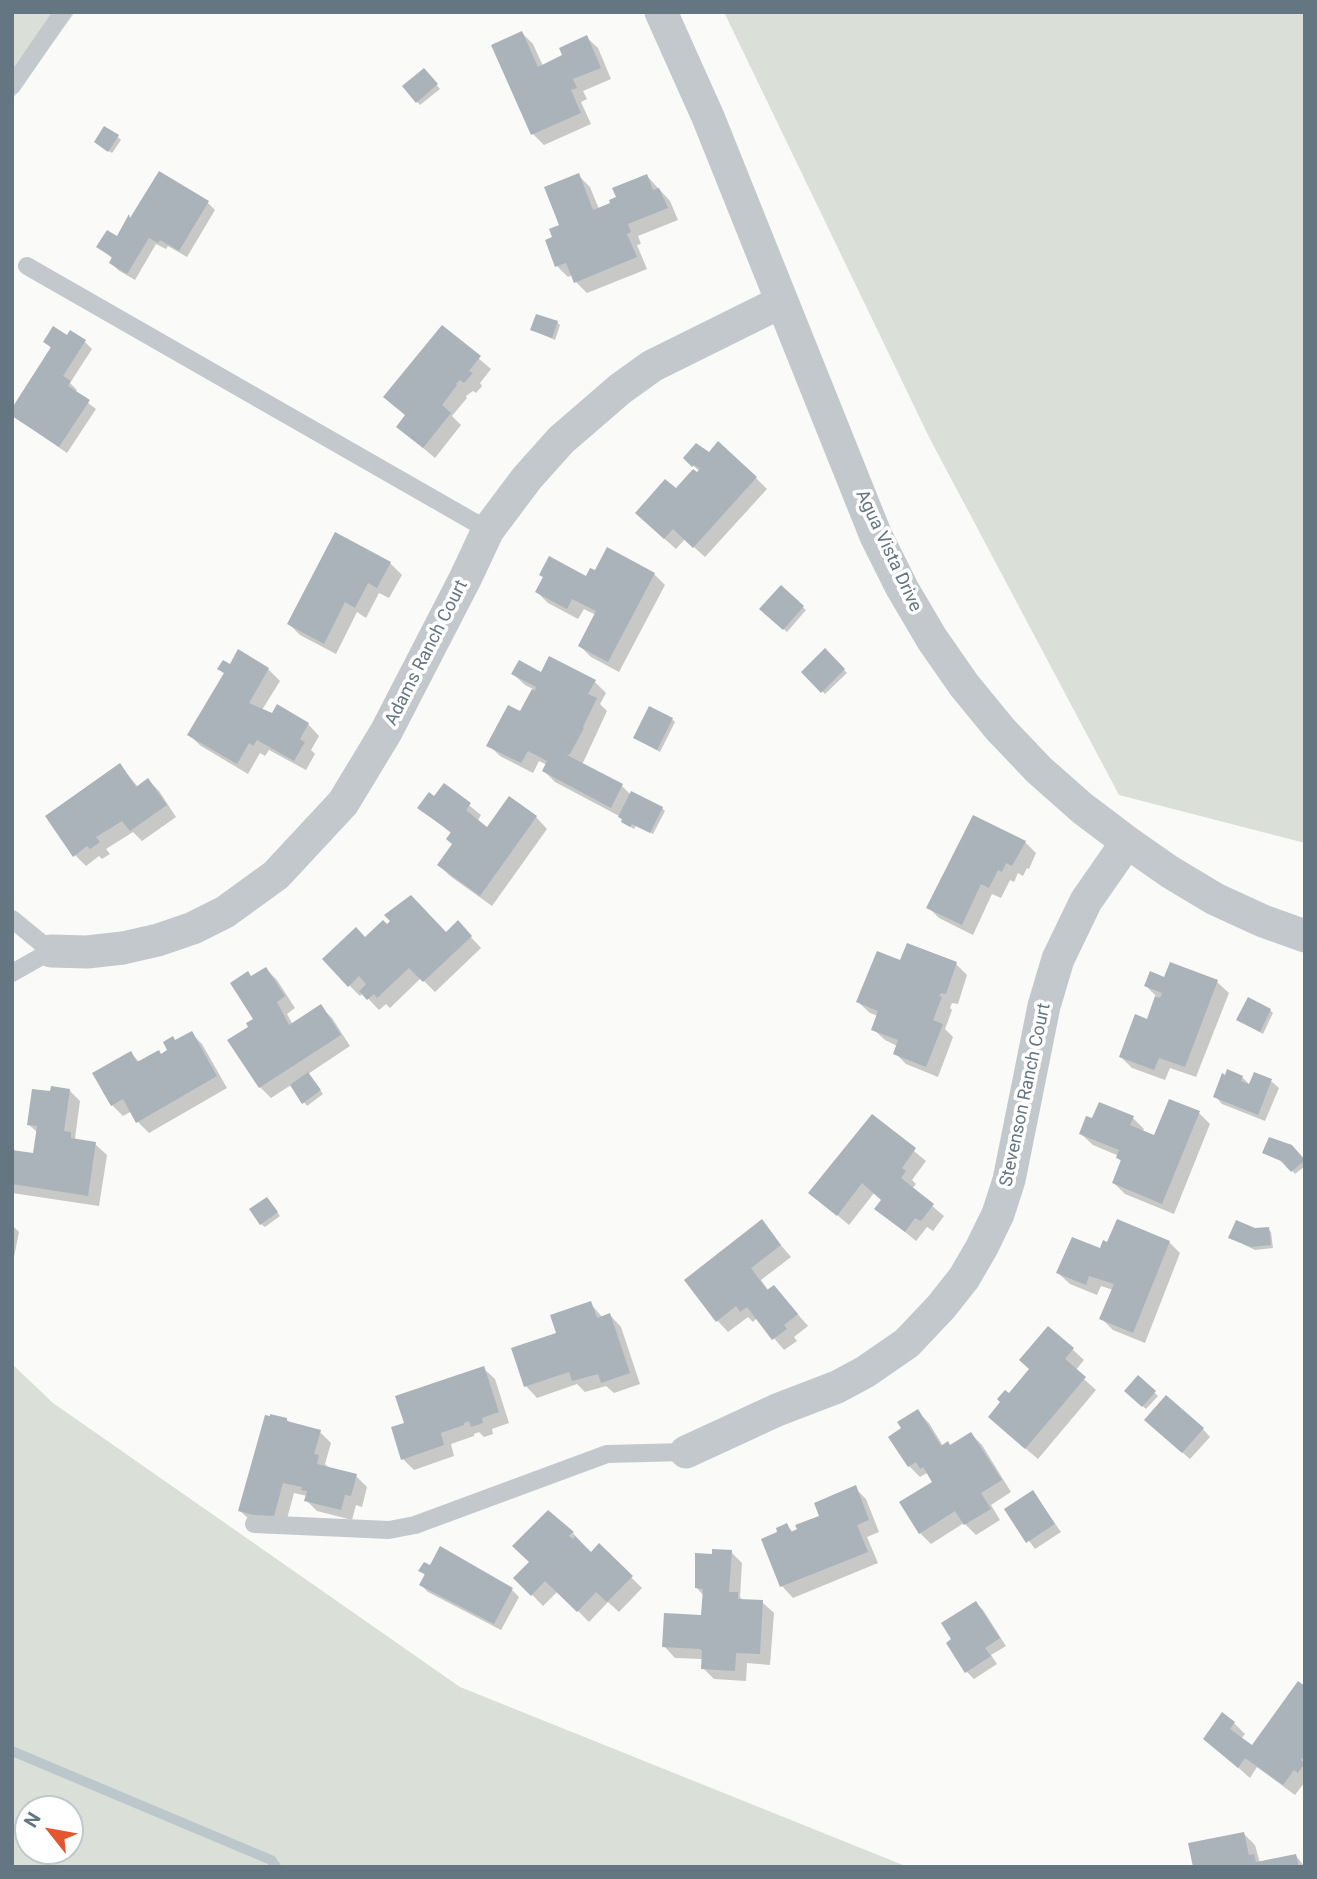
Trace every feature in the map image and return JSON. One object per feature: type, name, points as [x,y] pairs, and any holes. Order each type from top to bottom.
[{"type":"street","name":"Agua Vista Drive","points":[[661,12],[708,117],[876,536],[932,639],[964,685],[1000,729],[1040,770],[1082,808],[1127,842],[1215,899],[1305,936]]},
{"type":"street","name":"Adams Ranch Court","points":[[51,951],[111,950],[158,940],[225,912],[276,875],[342,803],[386,732],[466,579],[488,530],[527,478],[561,440],[620,388],[652,366],[781,302]]},
{"type":"street","name":"Stevenson Ranch Court","points":[[686,1452],[777,1410],[837,1387],[865,1372],[907,1343],[964,1278],[998,1214],[1010,1180],[1044,1006],[1058,959],[1086,901],[1127,842]]},
{"type":"lane","points":[[12,86],[63,12]]},
{"type":"lane","points":[[27,266],[488,530]]},
{"type":"lane","points":[[12,919],[51,951],[12,973]]},
{"type":"lane","points":[[254,1524],[389,1530],[415,1525],[607,1454],[686,1452]]},
{"type":"shaded area","points":[[12,12],[75,12],[12,100]]},
{"type":"shaded area","points":[[724,12],[1305,12],[1305,843],[1119,795],[930,439]]},
{"type":"shaded area","points":[[12,1364],[53,1403],[460,1687],[908,1867],[12,1867]]},
{"type":"building","points":[[522,31],[538,67],[562,55],[559,48],[587,35],[601,68],[573,79],[577,88],[571,90],[581,113],[531,135],[491,45]]},
{"type":"building","points":[[424,68],[438,84],[416,103],[402,86]]},
{"type":"building","points":[[104,126],[119,135],[108,152],[94,142]]},
{"type":"building","points":[[159,171],[209,201],[179,251],[160,240],[158,243],[149,238],[127,274],[109,263],[112,257],[96,247],[107,230],[117,236]]},
{"type":"building","points":[[579,173],[593,210],[610,203],[609,200],[616,197],[612,188],[647,174],[653,190],[659,188],[668,208],[628,224],[631,232],[627,234],[637,257],[574,283],[566,263],[555,267],[545,240],[552,237],[549,229],[559,225],[544,187]]},
{"type":"building","points":[[536,314],[558,321],[552,338],[530,330]]},
{"type":"building","points":[[442,325],[481,356],[469,371],[473,373],[464,383],[460,380],[456,384],[442,405],[451,413],[423,448],[396,427],[405,415],[383,397]]},
{"type":"building","points":[[53,326],[67,335],[70,330],[86,340],[63,376],[71,381],[68,386],[90,400],[59,447],[12,416],[12,408],[51,347],[43,342]]},
{"type":"building","points":[[718,441],[757,477],[693,548],[673,529],[664,539],[635,513],[665,479],[676,488],[693,469],[697,472],[700,469],[694,465],[692,467],[683,458],[696,443],[709,452]]},
{"type":"building","points":[[335,532],[391,562],[377,588],[368,583],[355,608],[345,602],[324,644],[287,624]]},
{"type":"building","points":[[607,547],[655,573],[608,662],[578,646],[596,611],[572,599],[567,609],[535,592],[543,577],[539,575],[549,556],[586,576],[590,568],[595,570]]},
{"type":"building","points":[[781,585],[804,606],[783,630],[759,609]]},
{"type":"building","points":[[825,648],[845,669],[821,693],[801,672]]},
{"type":"building","points":[[238,649],[269,668],[249,703],[272,713],[277,704],[309,723],[300,739],[305,742],[294,761],[257,740],[253,746],[249,743],[237,764],[187,735],[224,673],[217,669],[223,660],[230,664]]},
{"type":"building","points":[[549,656],[596,680],[588,694],[597,698],[584,728],[567,755],[623,784],[611,808],[542,771],[547,761],[528,751],[521,763],[486,746],[508,705],[520,711],[532,689],[535,691],[536,687],[511,674],[519,660],[541,672]]},
{"type":"building","points":[[649,706],[673,718],[657,750],[633,738]]},
{"type":"building","points":[[120,763],[136,787],[148,778],[167,805],[130,831],[122,821],[96,837],[100,842],[90,849],[87,846],[73,857],[45,816]]},
{"type":"building","points":[[444,783],[471,803],[466,810],[487,827],[509,796],[537,816],[480,896],[437,865],[452,844],[446,839],[451,832],[417,808],[429,792],[434,796]]},
{"type":"building","points":[[631,791],[663,807],[650,833],[632,824],[630,827],[618,817]]},
{"type":"building","points":[[973,815],[1026,841],[1012,866],[1006,863],[1002,872],[998,870],[989,888],[981,884],[962,925],[926,908]]},
{"type":"building","points":[[411,895],[446,932],[458,920],[472,936],[423,982],[409,968],[377,998],[374,994],[367,1000],[359,991],[366,984],[359,976],[348,987],[322,959],[356,927],[365,937],[383,920],[387,924],[390,921],[384,915]]},
{"type":"building","points":[[907,943],[957,962],[946,994],[941,993],[939,996],[942,997],[933,1020],[943,1024],[926,1067],[893,1054],[898,1040],[871,1030],[878,1011],[856,1002],[877,951],[900,960]]},
{"type":"building","points":[[1170,962],[1218,980],[1185,1067],[1159,1058],[1154,1070],[1119,1057],[1135,1014],[1147,1019],[1155,996],[1160,998],[1162,993],[1144,986],[1150,971],[1164,977]]},
{"type":"building","points":[[266,967],[285,996],[277,1002],[289,1025],[321,1004],[341,1035],[259,1088],[227,1040],[248,1027],[246,1023],[253,1019],[230,983],[248,971],[251,976]]},
{"type":"building","points":[[1248,997],[1271,1009],[1260,1032],[1236,1020]]},
{"type":"building","points":[[192,1031],[217,1076],[136,1123],[123,1099],[111,1106],[92,1073],[131,1051],[137,1062],[159,1050],[161,1054],[167,1050],[163,1042],[173,1036],[175,1040]]},
{"type":"building","points":[[1227,1069],[1243,1076],[1241,1081],[1249,1084],[1254,1072],[1272,1079],[1258,1115],[1213,1097],[1222,1073],[1225,1075]]},
{"type":"building","points":[[308,1072],[321,1090],[302,1104],[290,1085]]},
{"type":"building","points":[[51,1086],[70,1089],[64,1131],[71,1132],[71,1138],[96,1142],[88,1196],[12,1184],[12,1150],[33,1153],[37,1126],[27,1125],[32,1089],[50,1091]]},
{"type":"building","points":[[1169,1099],[1200,1111],[1162,1204],[1112,1183],[1121,1160],[1116,1158],[1119,1150],[1079,1134],[1086,1116],[1092,1118],[1099,1102],[1134,1116],[1130,1125],[1154,1135]]},
{"type":"building","points":[[872,1114],[916,1148],[902,1168],[906,1171],[901,1178],[934,1204],[921,1221],[915,1218],[905,1232],[874,1209],[881,1200],[862,1183],[837,1216],[808,1193]]},
{"type":"building","points":[[1269,1137],[1292,1145],[1305,1160],[1291,1172],[1281,1161],[1262,1153]]},
{"type":"building","points":[[267,1197],[278,1212],[260,1225],[249,1209]]},
{"type":"building","points":[[762,1219],[781,1245],[751,1268],[767,1290],[774,1285],[798,1314],[784,1325],[787,1329],[772,1340],[747,1307],[740,1312],[736,1306],[716,1322],[684,1280]]},
{"type":"building","points":[[1117,1219],[1170,1241],[1133,1333],[1099,1319],[1114,1284],[1089,1276],[1086,1285],[1056,1273],[1072,1237],[1100,1248],[1103,1240],[1107,1242]]},
{"type":"building","points":[[1236,1220],[1255,1228],[1269,1227],[1271,1245],[1251,1247],[1228,1238]]},
{"type":"building","points":[[591,1301],[597,1318],[610,1313],[630,1373],[601,1383],[598,1374],[572,1381],[569,1372],[524,1387],[511,1348],[556,1333],[550,1315]]},
{"type":"building","points":[[1048,1326],[1074,1348],[1065,1359],[1086,1377],[1025,1449],[988,1417],[1000,1402],[997,1399],[1005,1390],[1009,1393],[1029,1369],[1019,1360]]},
{"type":"building","points":[[484,1366],[499,1412],[482,1418],[483,1423],[471,1427],[469,1421],[441,1433],[444,1445],[401,1460],[391,1427],[404,1423],[395,1396]]},
{"type":"building","points":[[1138,1375],[1156,1391],[1142,1407],[1124,1391]]},
{"type":"building","points":[[1166,1395],[1204,1428],[1182,1453],[1144,1420]]},
{"type":"building","points":[[918,1409],[941,1446],[948,1441],[950,1445],[971,1432],[1002,1480],[981,1493],[991,1509],[964,1525],[955,1511],[919,1534],[899,1502],[932,1482],[923,1467],[920,1469],[916,1462],[908,1467],[888,1437],[901,1428],[897,1422]]},
{"type":"building","points":[[270,1414],[321,1430],[314,1454],[319,1455],[317,1464],[357,1474],[351,1496],[345,1495],[341,1510],[304,1501],[307,1491],[301,1490],[302,1487],[283,1483],[273,1520],[238,1511],[265,1415]]},
{"type":"building","points":[[856,1485],[869,1520],[857,1525],[868,1552],[780,1587],[761,1539],[777,1532],[776,1528],[787,1523],[791,1532],[797,1529],[795,1525],[819,1516],[814,1503]]},
{"type":"building","points":[[1033,1490],[1055,1524],[1026,1543],[1004,1509]]},
{"type":"building","points":[[548,1510],[574,1532],[569,1536],[573,1539],[575,1536],[591,1552],[599,1543],[633,1576],[607,1602],[596,1592],[577,1612],[545,1581],[531,1596],[513,1578],[529,1562],[512,1546]]},
{"type":"building","points":[[440,1546],[513,1588],[494,1624],[419,1585],[425,1574],[418,1571],[424,1562],[430,1565]]},
{"type":"building","points":[[712,1549],[732,1550],[729,1592],[738,1592],[738,1599],[763,1600],[760,1654],[736,1653],[735,1671],[701,1669],[700,1649],[662,1647],[664,1613],[701,1615],[703,1589],[695,1588],[695,1553],[712,1554]]},
{"type":"building","points":[[976,1601],[1000,1638],[985,1648],[991,1656],[965,1673],[946,1643],[951,1639],[941,1623]]},
{"type":"building","points":[[1298,1681],[1305,1686],[1305,1755],[1301,1760],[1305,1763],[1298,1773],[1294,1770],[1283,1785],[1245,1758],[1238,1768],[1203,1739],[1222,1712],[1235,1722],[1230,1729],[1252,1745]]},
{"type":"building","points":[[1244,1832],[1249,1855],[1254,1854],[1256,1862],[1296,1854],[1299,1867],[1193,1867],[1188,1843]]},
{"type":"waterway","points":[[12,1751],[271,1860],[276,1867]]}]
